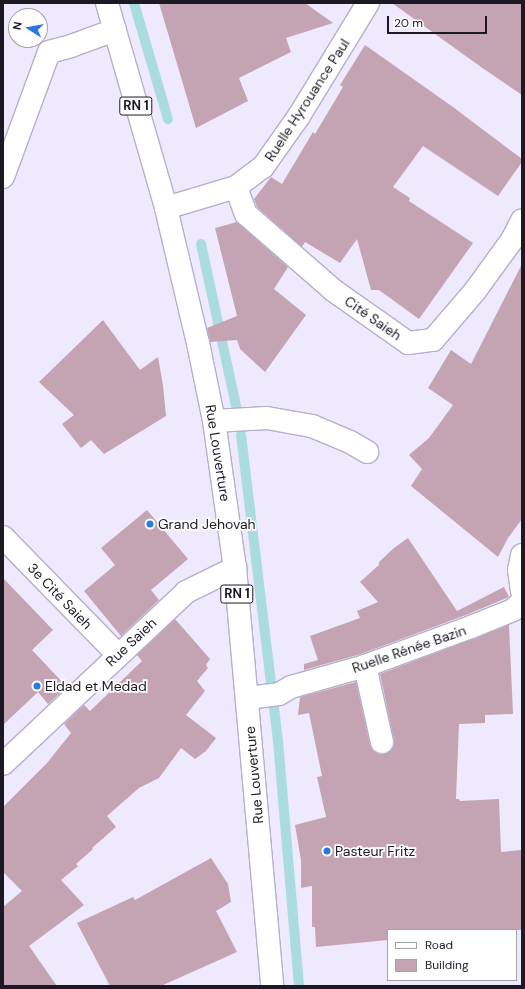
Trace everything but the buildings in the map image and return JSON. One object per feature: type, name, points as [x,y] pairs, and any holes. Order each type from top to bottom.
[{"type":"street","name":"Rue Louverture","points":[[107,3],[166,208],[198,343],[214,421],[235,568],[268,690],[272,986]]},
{"type":"street","name":"Ruelle Hyrouance Paul","points":[[166,208],[236,187],[263,167],[304,109],[368,3]]},
{"type":"street","points":[[3,176],[49,52],[72,46],[114,30]]},
{"type":"street","name":"Cité Saieh","points":[[236,187],[246,214],[333,290],[408,343],[433,340],[475,291],[512,240],[522,220]]},
{"type":"street","points":[[214,421],[267,418],[312,426],[350,442],[367,452]]},
{"type":"street","name":"3e Cité Saieh","points":[[3,536],[118,655]]},
{"type":"street","points":[[522,555],[519,570],[522,591]]},
{"type":"street","name":"Rue Saieh","points":[[3,764],[186,592],[235,568]]},
{"type":"street","name":"Ruelle Rénée Bazin","points":[[268,690],[365,666],[513,610],[522,602]]},
{"type":"street","points":[[365,666],[382,742]]},
{"type":"waterway","points":[[134,3],[168,119]]},
{"type":"waterway","points":[[201,244],[236,406]]},
{"type":"waterway","points":[[241,435],[278,741],[299,986]]},
{"type":"place","name":"Grand Jehovah","points":[[150,524]]},
{"type":"place","name":"Eldad et Medad","points":[[37,686]]},
{"type":"place","name":"Pasteur Fritz","points":[[327,851]]}]
